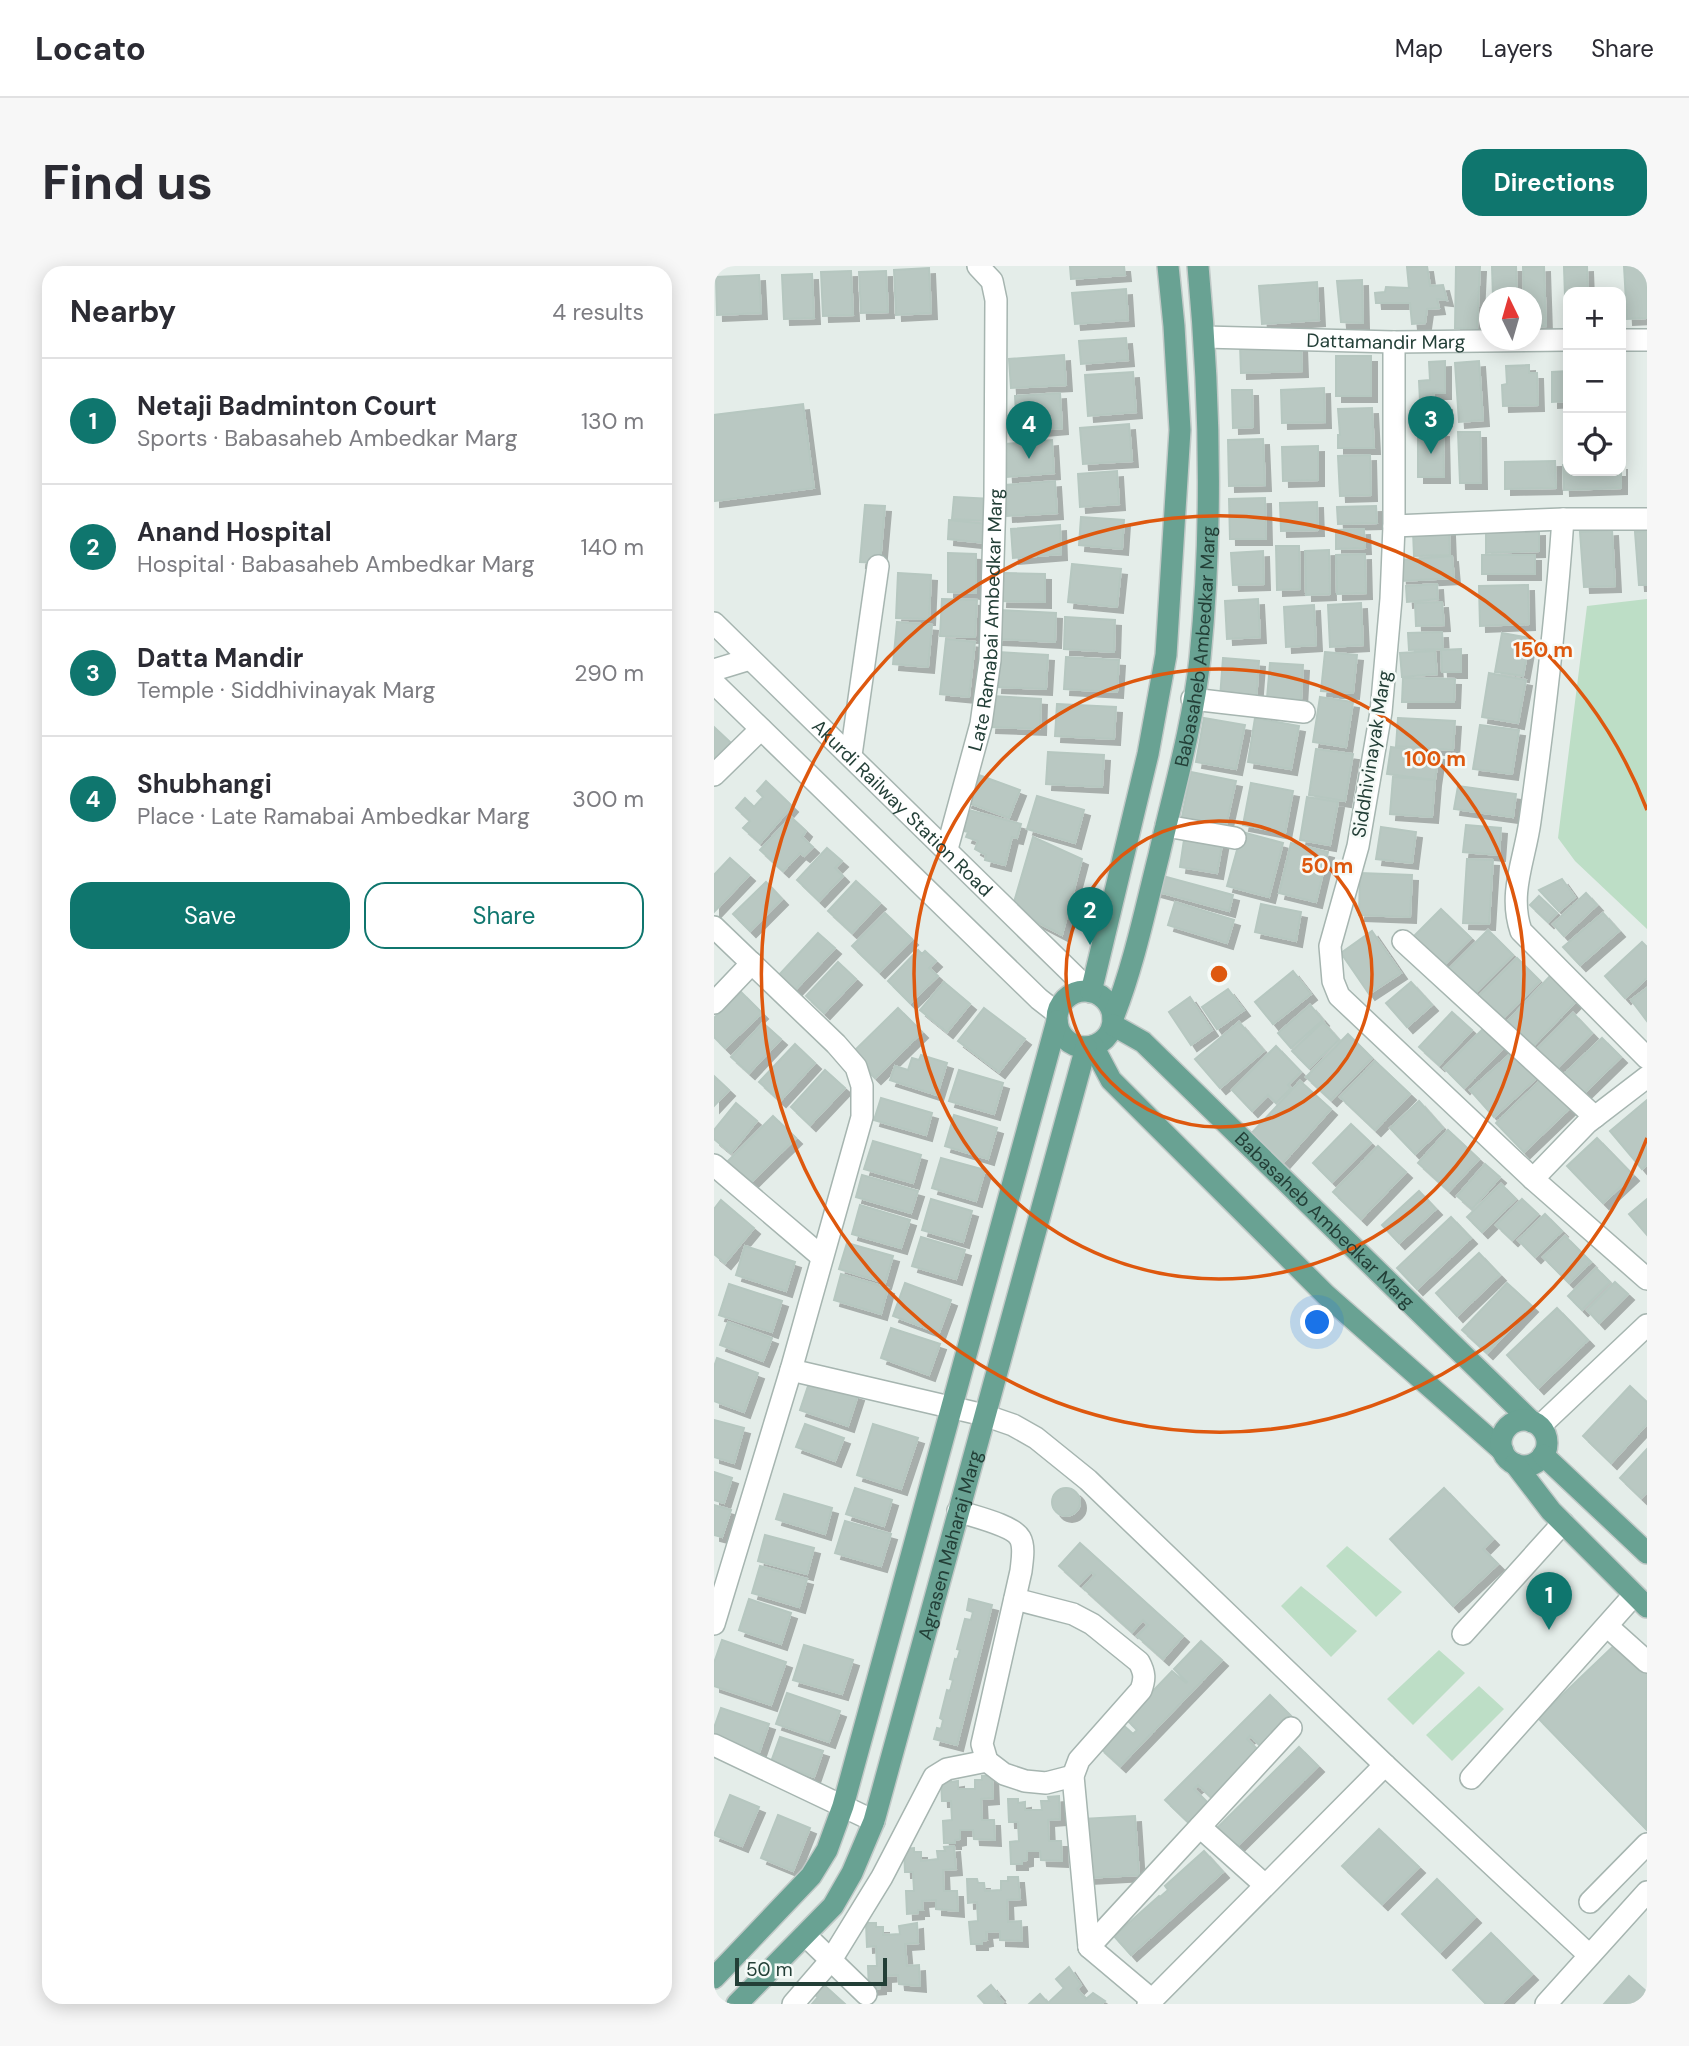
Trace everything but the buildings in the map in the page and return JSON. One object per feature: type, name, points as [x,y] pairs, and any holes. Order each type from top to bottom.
[{"type":"main road","name":"Babasaheb Ambedkar Marg","points":[[1091,992],[1148,754],[1166,655],[1180,429],[1168,266]]},
{"type":"main road","name":"Babasaheb Ambedkar Marg","points":[[1198,266],[1204,337],[1209,521],[1200,659],[1181,761],[1130,976],[1113,1021],[1143,1042],[1536,1424]]},
{"type":"main road","points":[[1076,992],[1091,992],[1104,998],[1113,1021],[1106,1038],[1090,1047],[1072,1044],[1066,1040],[1061,1035],[1057,1017],[1064,1000],[1070,995],[1076,992]]},
{"type":"main road","name":"Agrasen Maharaj Marg","points":[[714,1978],[811,1876],[827,1850],[843,1806],[1057,1017]]},
{"type":"main road","points":[[1090,1047],[1111,1080],[1306,1276],[1509,1458],[1551,1511],[1641,1601]]},
{"type":"main road","name":"Agrasen Maharaj Marg","points":[[737,2004],[833,1906],[852,1873],[874,1821],[984,1415],[1090,1047]]},
{"type":"main road","points":[[1519,1420],[1536,1424],[1546,1442],[1543,1455],[1533,1464],[1509,1458],[1501,1438],[1507,1427],[1519,1420]]},
{"type":"main road","points":[[1543,1455],[1647,1553]]},
{"type":"street","name":"Late Ramabai Ambedkar Marg","points":[[947,849],[981,724],[990,660],[995,496],[996,300],[992,281],[978,266]]},
{"type":"street","name":"Dattamandir Marg","points":[[1204,337],[1394,342],[1563,340]]},
{"type":"street","points":[[1626,340],[1647,340]]},
{"type":"street","name":"Siddhivinayak Marg","points":[[1394,342],[1394,526],[1381,712],[1358,846],[1329,946],[1333,981],[1339,996],[1533,1179],[1647,1279]]},
{"type":"street","points":[[1394,526],[1563,519],[1647,519]]},
{"type":"street","points":[[1563,519],[1559,582],[1530,824],[1515,900],[1516,916],[1521,931],[1647,1058]]},
{"type":"street","points":[[850,755],[878,566]]},
{"type":"street","name":"Akurdi Railway Station Road","points":[[714,623],[1091,992]]},
{"type":"street","points":[[714,670],[750,659]]},
{"type":"street","points":[[714,683],[1057,1017]]},
{"type":"street","points":[[1192,699],[1304,712]]},
{"type":"street","points":[[714,775],[761,729]]},
{"type":"street","points":[[1166,826],[1235,838]]},
{"type":"street","points":[[714,927],[836,1044],[856,1067],[862,1086],[862,1117],[791,1370],[714,1624]]},
{"type":"street","points":[[1403,941],[1595,1117]]},
{"type":"street","points":[[714,1003],[752,963]]},
{"type":"street","points":[[1533,1179],[1558,1151],[1595,1117],[1647,1077]]},
{"type":"street","points":[[714,1165],[822,1257]]},
{"type":"street","points":[[1536,1424],[1647,1325]]},
{"type":"street","points":[[791,1370],[952,1406],[1013,1425],[1036,1438],[1088,1480],[1385,1765],[1589,1955]]},
{"type":"street","points":[[958,1511],[1014,1530],[1021,1539],[1023,1550],[1015,1599],[982,1744],[987,1761],[1004,1774],[1025,1781],[1046,1783],[1073,1776]]},
{"type":"street","points":[[1463,1634],[1563,1523]]},
{"type":"street","points":[[1015,1599],[1073,1615],[1092,1624],[1139,1662],[1144,1671],[1145,1680],[1141,1690],[1079,1760],[1073,1776],[1089,1947],[1150,2002],[1385,1765]]},
{"type":"street","points":[[1471,1778],[1607,1626],[1641,1601]]},
{"type":"street","points":[[1607,1626],[1647,1662]]},
{"type":"street","points":[[1089,1947],[1291,1728]]},
{"type":"street","points":[[714,1745],[874,1821]]},
{"type":"street","points":[[793,2004],[831,1960],[882,1877],[933,1777],[947,1769],[987,1761]]},
{"type":"street","points":[[1200,1827],[1265,1885]]},
{"type":"street","points":[[1590,1902],[1647,1844]]},
{"type":"street","points":[[1546,2004],[1647,1892]]},
{"type":"street","points":[[805,1934],[866,1994]]},
{"type":"green space","points":[[1647,599],[1647,929],[1575,861],[1558,838],[1587,606]]},
{"type":"green space","points":[[1347,1546],[1402,1592],[1376,1617],[1326,1566]]},
{"type":"green space","points":[[1301,1586],[1357,1631],[1331,1657],[1281,1606]]},
{"type":"green space","points":[[1439,1650],[1465,1673],[1413,1725],[1387,1699]]},
{"type":"green space","points":[[1479,1686],[1504,1709],[1452,1761],[1426,1735]]},
{"type":"place","name":"Datta Mandir","points":[[1431,454]]},
{"type":"place","name":"Shubhangi","points":[[1029,459]]},
{"type":"place","name":"Anand Hospital","points":[[1090,945]]},
{"type":"place","name":"Netaji Badminton Court","points":[[1549,1630]]}]
